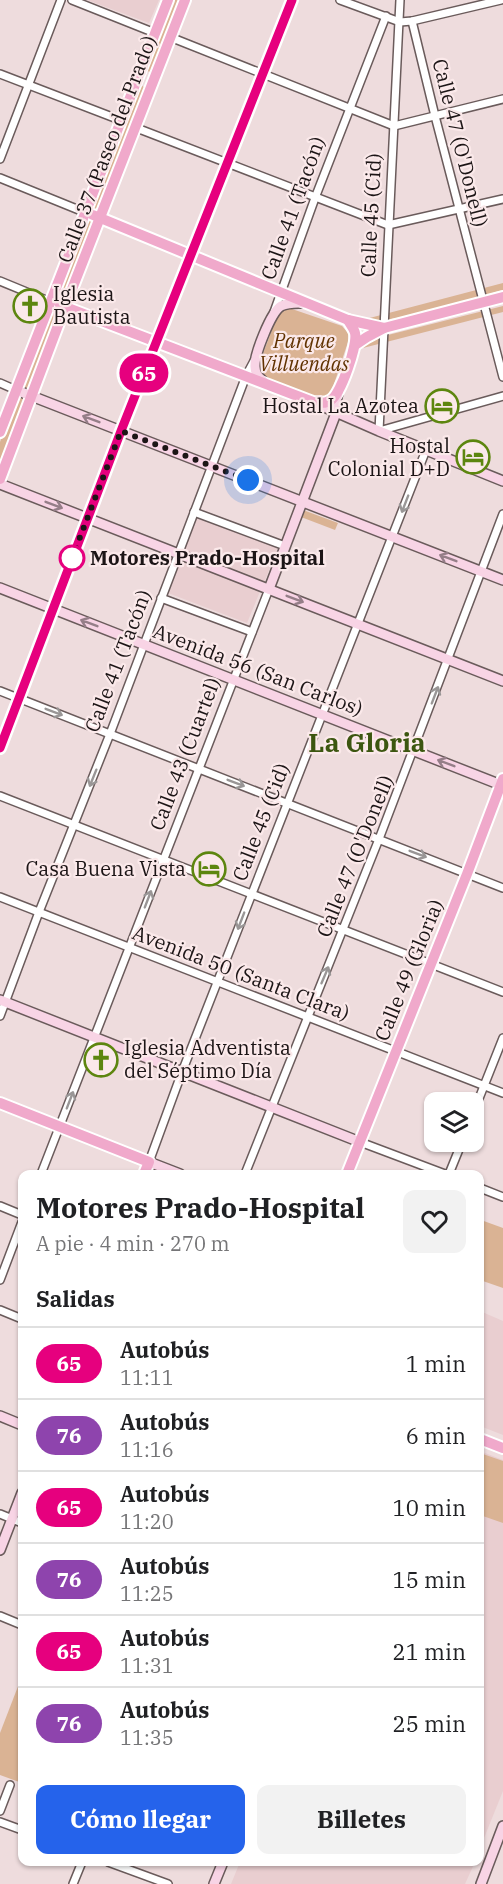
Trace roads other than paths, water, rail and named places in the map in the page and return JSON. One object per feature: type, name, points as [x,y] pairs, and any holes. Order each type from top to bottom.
[{"type":"main road","name":"Calle 37 (Paseo del Prado)","points":[[0,432],[168,0]]},
{"type":"main road","name":"Calle 37 (Paseo del Prado)","points":[[0,479],[184,0]]},
{"type":"main road","points":[[141,68],[144,74],[155,73]]},
{"type":"main road","points":[[135,83],[140,80],[147,82],[149,90]]},
{"type":"main road","points":[[84,212],[348,320],[384,328]]},
{"type":"main road","points":[[355,345],[384,328],[503,297]]},
{"type":"main road","points":[[51,302],[313,402],[322,404],[331,400],[338,393]]},
{"type":"main road","points":[[348,320],[355,333],[355,345]]},
{"type":"main road","name":"Calle 43 (Cuartel)","points":[[338,393],[355,345]]},
{"type":"main road","name":"Calle 49 (Gloria)","points":[[349,1170],[502,783]]},
{"type":"main road","points":[[0,1103],[149,1162]]},
{"type":"main road","name":"Calle 45 (Cid)","points":[[146,1170],[149,1162]]},
{"type":"main road","points":[[484,1441],[503,1448]]},
{"type":"street","points":[[0,159],[61,0]]},
{"type":"street","points":[[72,0],[155,33]]},
{"type":"street","points":[[0,748],[226,162],[292,0]]},
{"type":"street","points":[[340,0],[400,22],[501,0]]},
{"type":"street","name":"Calle 45 (Cid)","points":[[379,431],[400,0]]},
{"type":"street","name":"Calle 41 (Tacón)","points":[[0,1016],[3,1001],[110,734],[246,376],[273,316],[315,198],[386,16]]},
{"type":"street","name":"Calle 47 (O'Donell)","points":[[412,21],[503,377]]},
{"type":"street","points":[[170,38],[394,126],[503,99]]},
{"type":"street","points":[[0,74],[120,120]]},
{"type":"street","points":[[134,127],[388,225],[503,199]]},
{"type":"street","points":[[0,178],[84,212]]},
{"type":"street","points":[[0,281],[51,302]]},
{"type":"street","points":[[273,316],[280,307],[305,303]]},
{"type":"street","points":[[255,359],[257,375],[265,383]]},
{"type":"street","points":[[0,383],[503,580]]},
{"type":"street","name":"Calle 43 (Cuartel)","points":[[43,1170],[303,501],[336,413],[338,393]]},
{"type":"street","points":[[379,431],[503,396]]},
{"type":"street","points":[[313,402],[503,481]]},
{"type":"street","name":"Calle 45 (Cid)","points":[[149,1162],[182,1072],[426,450]]},
{"type":"street","points":[[0,484],[503,681]]},
{"type":"street","points":[[194,512],[285,546]]},
{"type":"street","name":"Calle 47 (O'Donell)","points":[[247,1170],[414,751],[503,514]]},
{"type":"street","name":"Avenida 56 (San Carlos)","points":[[0,588],[414,751],[502,783]]},
{"type":"street","points":[[161,598],[252,632]]},
{"type":"street","points":[[0,691],[503,888]]},
{"type":"street","points":[[0,795],[503,992]]},
{"type":"street","name":"Avenida 50 (Santa Clara)","points":[[0,897],[503,1093]]},
{"type":"street","points":[[3,1001],[436,1170]]},
{"type":"street","points":[[481,1092],[503,1038]]},
{"type":"street","points":[[449,1170],[457,1152]]},
{"type":"street","points":[[149,1162],[170,1170]]},
{"type":"street","points":[[484,1190],[503,1197]]},
{"type":"street","points":[[0,1206],[18,1213]]},
{"type":"street","points":[[0,1280],[18,1233]]},
{"type":"street","points":[[0,1310],[18,1317]]},
{"type":"street","points":[[0,1416],[18,1423]]},
{"type":"street","points":[[0,1550],[18,1503]]},
{"type":"street","points":[[0,1514],[18,1521]]},
{"type":"street","points":[[0,1616],[18,1623]]},
{"type":"street","points":[[0,1811],[10,1785]]},
{"type":"street","points":[[0,1822],[18,1829]]},
{"type":"street","points":[[480,1884],[499,1849],[503,1826]]},
{"type":"street","points":[[73,1884],[80,1866]]},
{"type":"street","points":[[119,1866],[168,1884]]},
{"type":"street","points":[[214,1884],[221,1866]]},
{"type":"place","name":"Iglesia Bautista","points":[[30,306]]},
{"type":"place","name":"Hostal La Azotea","points":[[442,406]]},
{"type":"place","name":"Hostal Colonial D+D","points":[[473,457]]},
{"type":"place","name":"Motores Prado-Hospital","points":[[72,558]]},
{"type":"place","name":"Casa Buena Vista","points":[[209,869]]},
{"type":"place","name":"Iglesia Adventista del Séptimo Día","points":[[101,1060]]},
{"type":"district","name":"La Gloria","points":[[367,743]]},
{"type":"park label","name":"Parque Villuendas","points":[[304,352]]}]
